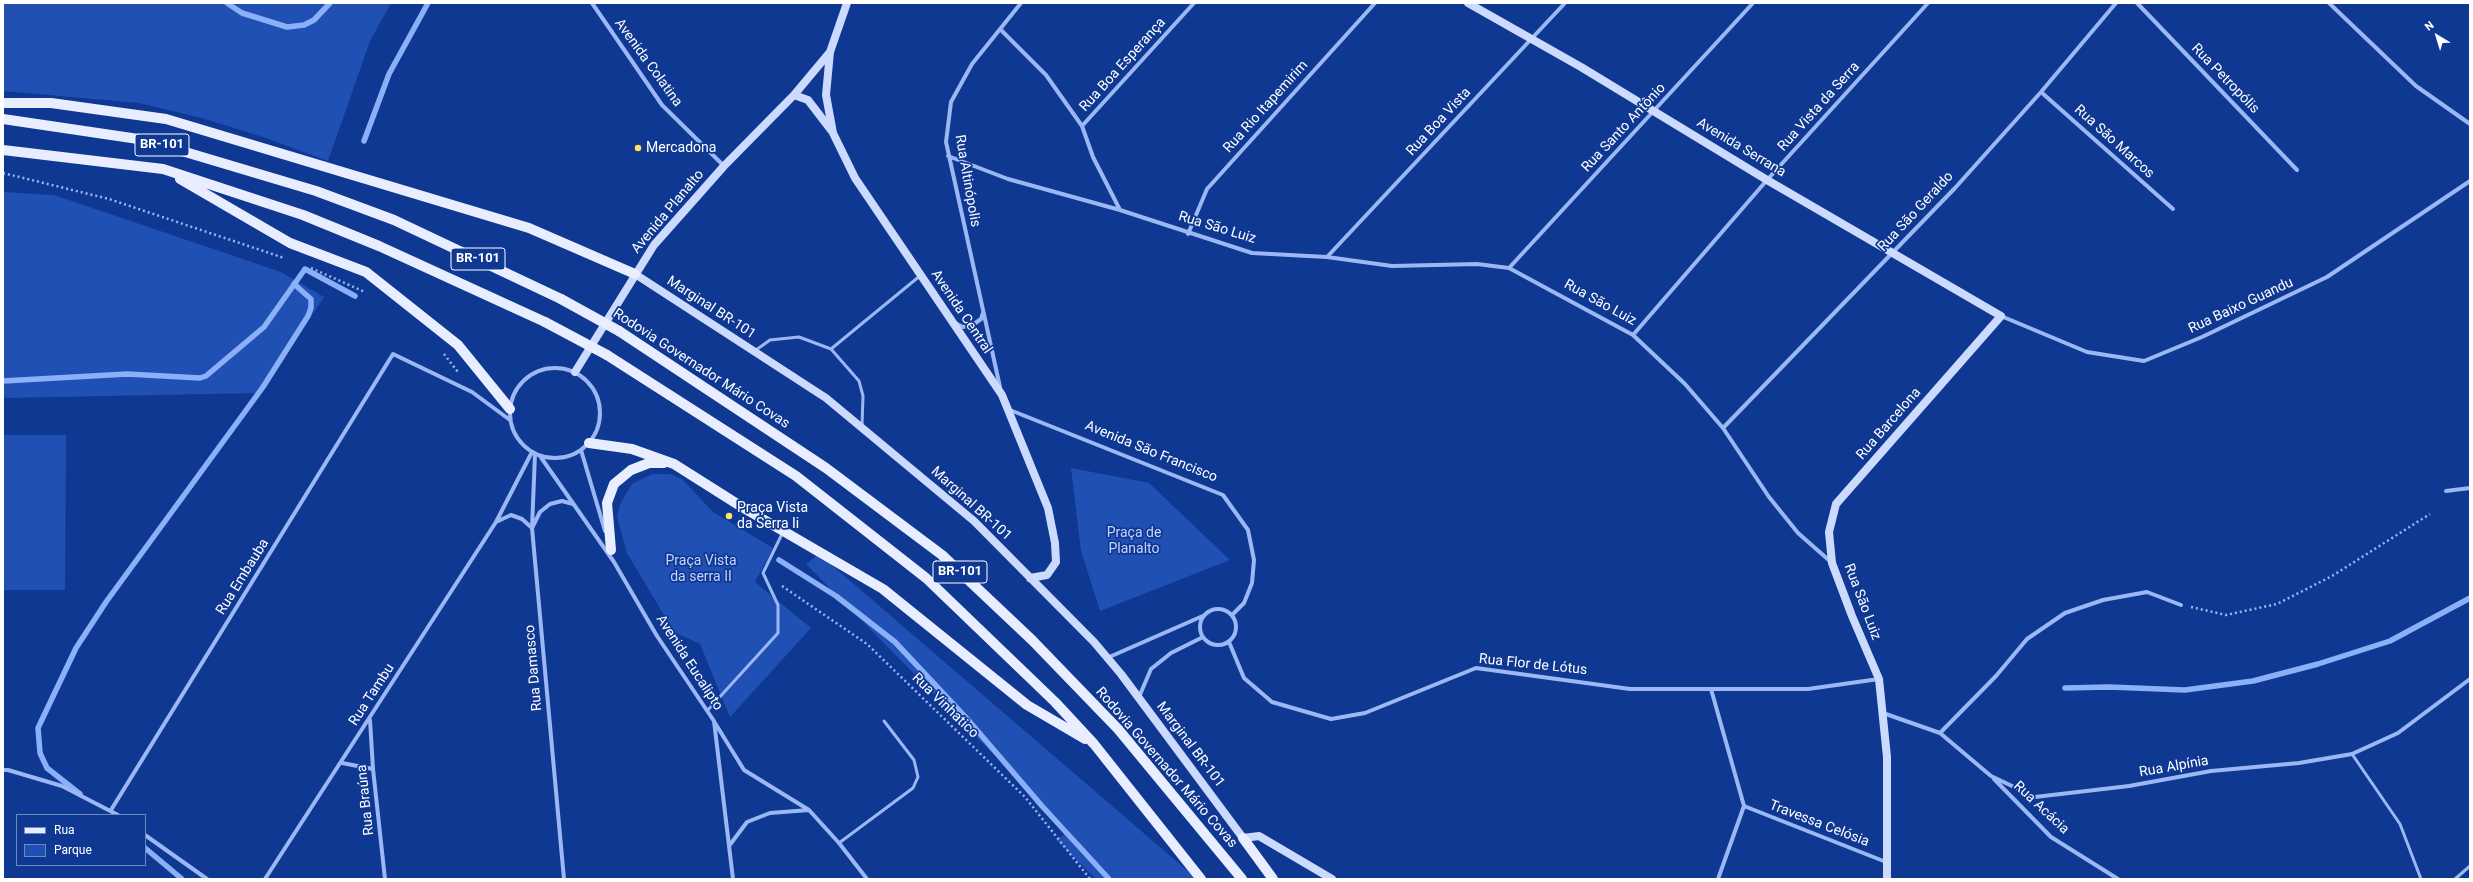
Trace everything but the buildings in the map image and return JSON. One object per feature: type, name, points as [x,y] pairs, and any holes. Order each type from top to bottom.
[{"type":"main road","points":[[3,103],[51,103],[166,119],[529,228],[635,274]]},
{"type":"main road","name":"Rodovia Governador Mário Covas","points":[[3,119],[145,140],[316,191],[394,220],[561,299],[619,331],[826,468],[942,555],[1032,640],[1118,729],[1242,879]]},
{"type":"main road","name":"BR-101","points":[[3,150],[163,169],[303,215],[379,246],[544,322],[607,355],[796,476],[926,578],[1055,702],[1094,744],[1201,879]]},
{"type":"main road","points":[[163,169],[290,243],[366,272],[458,345],[510,409]]},
{"type":"main road","points":[[585,447],[632,448],[674,464],[883,589],[1027,704],[1094,744]]},
{"type":"main road","points":[[611,550],[607,503],[614,484],[630,470],[649,462],[674,464]]},
{"type":"main road","points":[[1243,838],[1273,879]]},
{"type":"street","name":"Avenida Colatina","points":[[592,3],[662,106],[724,166]]},
{"type":"street","name":"Rua Altinópolis","points":[[1002,395],[946,142],[951,102],[972,64],[1021,3]]},
{"type":"street","name":"Rua Boa Esperança","points":[[1120,210],[1093,157],[1082,126],[1194,3]]},
{"type":"street","name":"Rua Rio Itapemirim","points":[[1188,234],[1207,189],[1374,3]]},
{"type":"street","name":"Avenida Serrana","points":[[1468,3],[1656,111],[1767,180],[2001,316]]},
{"type":"street","name":"Rua Boa Vista","points":[[1327,257],[1566,3]]},
{"type":"street","name":"Rua Santo Antônio","points":[[1509,268],[1656,111],[1753,3]]},
{"type":"street","name":"Rua Vista da Serra","points":[[1633,335],[1767,180],[1928,3]]},
{"type":"street","name":"Rua São Geraldo","points":[[1723,428],[1893,253],[2041,92],[2116,3]]},
{"type":"street","name":"Rua Petropólis","points":[[2137,3],[2297,170]]},
{"type":"street","points":[[2329,3],[2416,86],[2470,124]]},
{"type":"street","name":"Avenida Planalto","points":[[575,372],[654,245],[724,166],[794,95],[830,52],[845,4]]},
{"type":"street","points":[[1000,29],[1046,75],[1082,126]]},
{"type":"street","name":"Avenida Central","points":[[830,52],[826,95],[833,133],[854,178],[1002,395],[1010,410],[1048,508],[1055,543],[1056,562],[1047,575],[1030,578]]},
{"type":"street","name":"Rua São Marcos","points":[[2041,92],[2173,209]]},
{"type":"street","points":[[794,95],[808,100],[833,133]]},
{"type":"street","name":"Rua São Luiz","points":[[948,156],[1008,179],[1120,210],[1188,234],[1252,253],[1327,257],[1392,266],[1477,264],[1509,268],[1633,335],[1685,384],[1723,428],[1769,497],[1798,533],[1832,563],[1852,616],[1879,679],[1886,757],[1886,879]]},
{"type":"street","name":"Rua Baixo Guandu","points":[[2001,316],[2087,352],[2144,361],[2202,338],[2327,277],[2470,181]]},
{"type":"street","name":"Marginal BR-101","points":[[635,274],[826,398],[974,521],[1107,658],[1243,838]]},
{"type":"street","points":[[952,322],[963,326],[974,324],[982,319],[984,313]]},
{"type":"street","name":"Rua Barcelona","points":[[1832,563],[1829,532],[1836,504],[2001,316]]},
{"type":"street","name":"Rua Embauba","points":[[112,810],[393,354],[472,392]]},
{"type":"street","points":[[554,368],[575,372],[592,386],[600,406],[598,428],[585,447],[562,458],[540,456],[533,453],[518,440],[510,420],[510,409],[517,389],[533,374],[554,368]]},
{"type":"street","points":[[472,392],[510,420]]},
{"type":"street","name":"Avenida São Francisco","points":[[1010,410],[1224,495],[1248,530],[1254,560],[1252,583],[1244,603],[1232,615]]},
{"type":"street","name":"Avenida Eucalipto","points":[[585,447],[614,562]]},
{"type":"street","name":"Rua Tambu","points":[[265,879],[342,763],[496,522],[533,453]]},
{"type":"street","name":"Rua Damasco","points":[[533,453],[532,528],[564,879]]},
{"type":"street","name":"Avenida Eucalipto","points":[[540,456],[614,562],[657,636],[714,721],[733,879]]},
{"type":"street","points":[[2446,491],[2470,488]]},
{"type":"street","points":[[496,522],[511,515],[522,519],[532,528],[540,512],[550,504],[562,501],[573,504]]},
{"type":"street","points":[[1940,733],[2027,640],[2065,613],[2102,600],[2147,592],[2181,605]]},
{"type":"street","points":[[1107,658],[1215,610],[1221,610],[1232,615],[1235,620],[1235,634],[1229,642],[1223,644],[1212,644],[1203,637],[1200,626],[1205,615]]},
{"type":"street","points":[[1138,698],[1151,669],[1171,653],[1203,637]]},
{"type":"street","name":"Rua Flor de Lótus","points":[[1229,642],[1244,678],[1272,702],[1331,719],[1365,713],[1476,668],[1630,689],[1808,689],[1879,679]]},
{"type":"street","name":"Rua Alpínia","points":[[1883,713],[1940,733],[1991,776],[2035,797],[2129,786],[2211,771],[2299,764],[2352,754],[2398,733],[2470,679]]},
{"type":"street","points":[[1711,689],[1744,806],[1718,879]]},
{"type":"street","name":"Rua Braúna","points":[[370,719],[373,769],[385,879]]},
{"type":"street","points":[[714,721],[744,770],[809,810],[839,843],[867,879]]},
{"type":"street","points":[[342,763],[373,769]]},
{"type":"street","points":[[3,770],[8,770],[62,786],[112,810],[117,814]]},
{"type":"street","name":"Rua Acácia","points":[[1991,776],[2051,837],[2118,879]]},
{"type":"street","name":"Travessa Celósia","points":[[1744,806],[1886,862]]},
{"type":"street","points":[[729,846],[747,822],[770,813],[809,810]]},
{"type":"street","points":[[146,835],[207,879]]},
{"type":"street","points":[[1243,838],[1259,836],[1332,879]]},
{"type":"lane","points":[[831,349],[921,275]]},
{"type":"lane","points":[[755,352],[770,340],[798,336],[831,349],[859,381],[863,396],[861,428]]},
{"type":"lane","points":[[707,711],[778,633],[778,605],[763,573],[784,531]]},
{"type":"lane","points":[[839,843],[913,788],[918,777],[914,760],[884,721]]},
{"type":"lane","points":[[2352,754],[2400,824],[2421,879]]},
{"type":"lane","points":[[2455,879],[2470,866]]},
{"type":"path","points":[[3,173],[109,199],[289,259]]},
{"type":"path","points":[[304,265],[368,293]]},
{"type":"path","points":[[439,348],[472,392]]},
{"type":"path","points":[[2181,605],[2226,615],[2277,604],[2332,576],[2430,514]]},
{"type":"path","name":"Rua Vinhatico","points":[[763,573],[867,644],[1025,797],[1090,879]]},
{"type":"green space","points":[[3,3],[391,3],[370,41],[328,161],[266,138],[202,118],[139,103],[3,91]]},
{"type":"green space","points":[[3,192],[54,195],[281,272],[324,297],[260,393],[3,398]]},
{"type":"green space","points":[[3,435],[66,435],[65,590],[3,590]]},
{"type":"green space","name":"Praça de Planalto","points":[[1071,468],[1149,483],[1230,560],[1100,611],[1081,551]]},
{"type":"green space","name":"Praça Vista da serra II","points":[[652,474],[670,474],[682,479],[713,512],[773,548],[755,582],[811,628],[730,717],[700,644],[674,632],[627,553],[617,517],[621,502],[632,484]]},
{"type":"green space","points":[[819,554],[1197,879],[1096,879],[1056,840],[1069,831],[806,564]]},
{"type":"waterway","points":[[227,3],[242,13],[287,27],[304,25],[314,20],[330,3]]},
{"type":"waterway","points":[[364,141],[389,74],[428,3]]},
{"type":"waterway","points":[[3,381],[127,374],[200,378],[206,376],[264,327],[305,269],[355,296]]},
{"type":"waterway","points":[[80,794],[47,768],[40,753],[38,728],[76,648],[106,602],[263,387],[308,316],[311,308],[311,299],[294,284]]},
{"type":"waterway","points":[[779,560],[836,596],[895,642],[969,721],[1042,806],[1109,879]]},
{"type":"waterway","points":[[2065,688],[2109,687],[2185,690],[2253,681],[2318,664],[2390,641],[2470,598]]},
{"type":"waterway","points":[[146,849],[182,879]]},
{"type":"place","name":"Mercadona","points":[[638,148]]},
{"type":"place","name":"Praça Vista da Serra Ii","points":[[729,516]]}]
